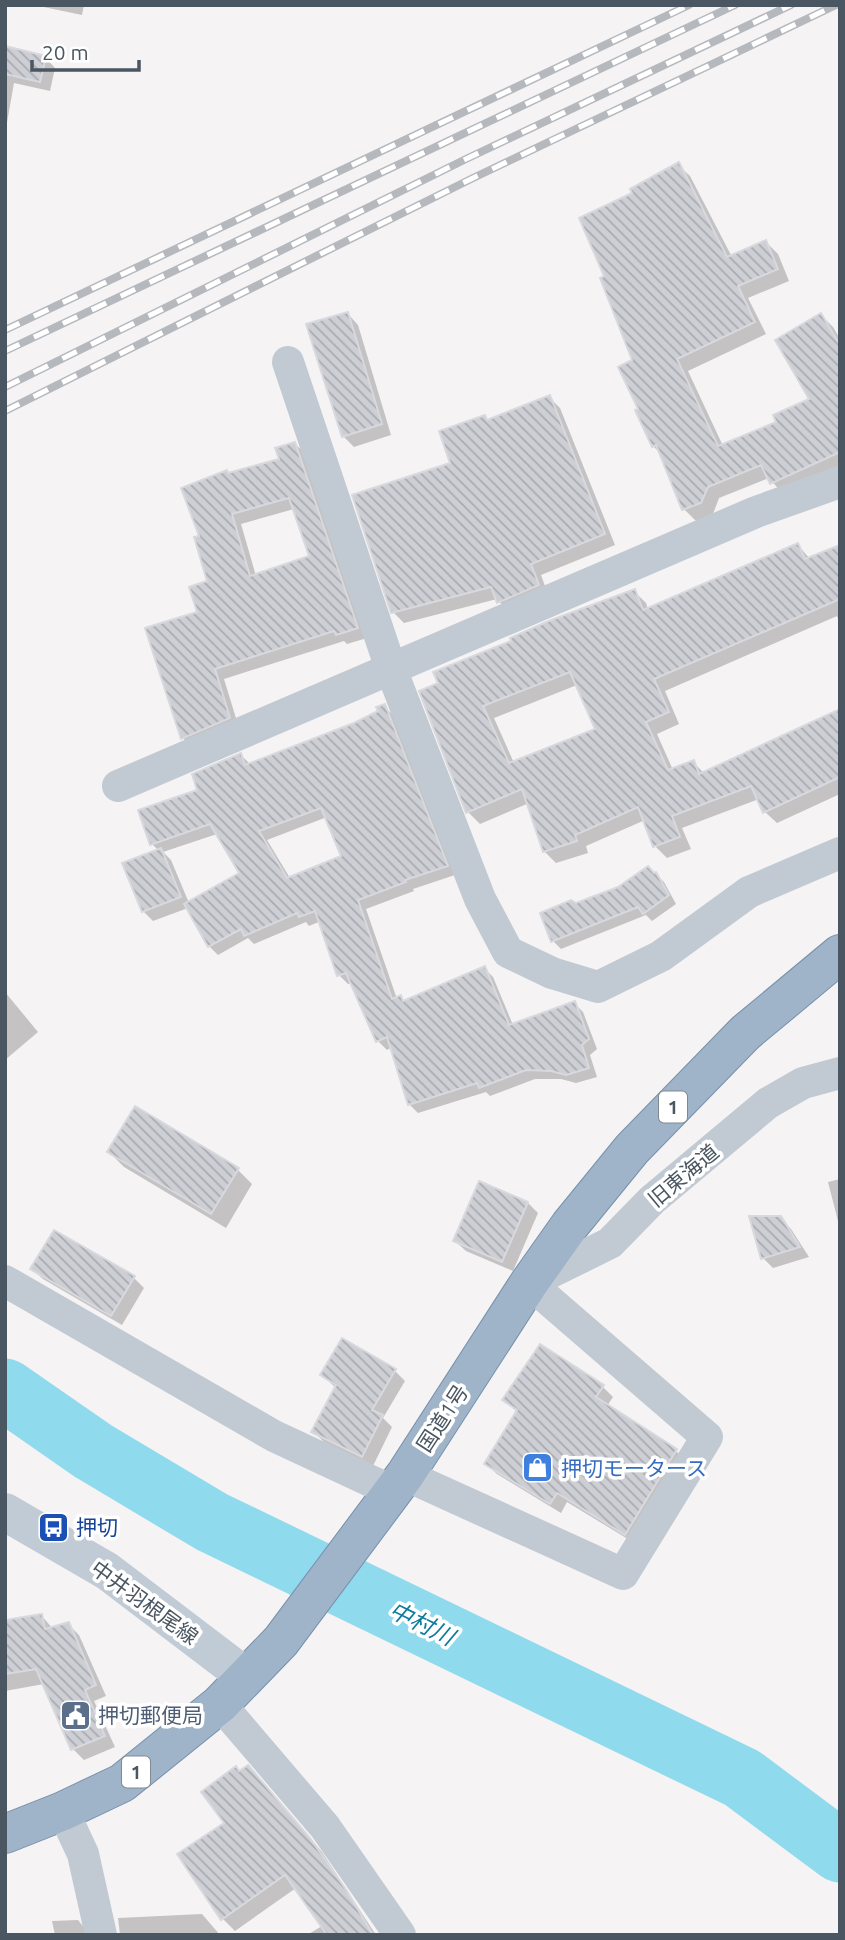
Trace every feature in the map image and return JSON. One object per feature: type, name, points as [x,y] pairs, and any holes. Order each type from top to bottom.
[{"type":"highway","name":"国道1号","points":[[5,1834],[122,1783],[220,1704],[281,1641],[398,1483],[569,1225],[632,1149],[745,1033],[840,954]]},
{"type":"main road","name":"中井羽根尾線","points":[[5,1512],[107,1571],[245,1676]]},
{"type":"street","points":[[288,362],[391,668],[480,899],[508,952],[552,973],[598,987],[661,956],[750,892],[840,853]]},
{"type":"street","points":[[118,786],[756,512],[840,482]]},
{"type":"street","name":"旧東海道","points":[[529,1283],[610,1243],[652,1200],[768,1103],[803,1083],[840,1073]]},
{"type":"street","points":[[5,1281],[274,1436],[623,1574],[706,1437],[529,1283]]},
{"type":"street","points":[[220,1704],[325,1827],[400,1935]]},
{"type":"street","points":[[63,1811],[83,1854],[102,1935]]},
{"type":"building","points":[[5,46],[46,56],[40,82],[5,74]]},
{"type":"building","points":[[679,162],[727,257],[766,240],[778,269],[738,286],[755,322],[677,359],[718,446],[776,422],[773,415],[809,399],[775,340],[821,313],[840,345],[840,452],[770,484],[761,465],[708,487],[701,503],[682,510],[656,445],[652,447],[618,367],[632,360],[600,278],[604,276],[579,218],[632,193],[630,189]]},
{"type":"building","points":[[348,312],[382,424],[342,437],[306,324]]},
{"type":"building","points":[[550,395],[605,534],[531,564],[539,585],[497,603],[491,587],[391,613],[352,495],[450,463],[439,431],[485,415],[487,420]]},
{"type":"building","points":[[295,442],[358,628],[336,635],[334,631],[215,669],[230,718],[181,739],[145,628],[197,612],[189,587],[207,581],[194,537],[199,536],[181,488],[227,470],[228,473],[279,459],[275,448]],"holes":[[[289,498],[309,556],[250,576],[232,514]]]},
{"type":"building","points":[[798,543],[805,559],[840,545],[840,599],[654,679],[669,712],[646,722],[668,770],[694,760],[699,774],[840,709],[840,777],[763,813],[751,786],[672,816],[680,837],[653,847],[638,807],[575,835],[577,841],[543,852],[522,789],[466,813],[419,691],[438,683],[433,672],[511,641],[510,638],[551,620],[635,589],[643,610]],"holes":[[[570,672],[595,729],[509,763],[483,706]]]},
{"type":"building","points":[[385,704],[448,866],[358,900],[392,999],[401,995],[403,1001],[485,966],[509,1025],[575,1001],[589,1039],[582,1045],[589,1068],[566,1075],[551,1071],[526,1070],[479,1088],[477,1083],[408,1105],[387,1037],[376,1042],[346,973],[337,976],[315,911],[299,917],[297,913],[244,936],[241,929],[208,947],[184,904],[239,873],[210,824],[150,845],[138,810],[197,790],[192,774],[241,753],[245,765],[354,723],[378,711],[376,707]],"holes":[[[321,808],[341,856],[287,878],[259,831]]]},
{"type":"building","points":[[161,848],[181,897],[142,912],[122,863]]},
{"type":"building","points":[[648,866],[656,872],[669,895],[643,914],[638,907],[551,942],[540,913],[571,900],[576,903],[618,887]]},
{"type":"building","points":[[135,1106],[239,1168],[211,1214],[107,1152]]},
{"type":"building","points":[[479,1181],[528,1202],[502,1262],[453,1241]]},
{"type":"building","points":[[749,1216],[781,1216],[800,1247],[761,1259]]},
{"type":"building","points":[[54,1230],[135,1276],[111,1316],[30,1269]]},
{"type":"building","points":[[342,1338],[396,1369],[372,1410],[383,1415],[362,1457],[311,1432],[336,1385],[320,1375]]},
{"type":"building","points":[[540,1344],[604,1385],[596,1397],[677,1449],[625,1535],[557,1493],[550,1504],[484,1464],[517,1410],[502,1400]]},
{"type":"building","points":[[42,1614],[45,1629],[69,1622],[96,1685],[85,1690],[105,1736],[71,1750],[36,1669],[5,1674],[5,1620]]},
{"type":"building","points":[[248,1765],[310,1838],[347,1891],[373,1935],[327,1935],[285,1875],[221,1920],[177,1854],[224,1823],[201,1792],[236,1766],[239,1771]]},
{"type":"waterway","name":"中村川","points":[[5,1390],[93,1451],[212,1522],[742,1778],[840,1851]]},
{"type":"railway","points":[[5,330],[689,5]]},
{"type":"railway","points":[[5,351],[735,5]]},
{"type":"railway","points":[[5,387],[466,159],[791,5]]},
{"type":"railway","points":[[5,411],[471,179],[836,5]]},
{"type":"place","name":"押切モータース","points":[[538,1468]]},
{"type":"place","name":"押切","points":[[53,1527]]},
{"type":"place","name":"押切郵便局","points":[[75,1715]]}]
